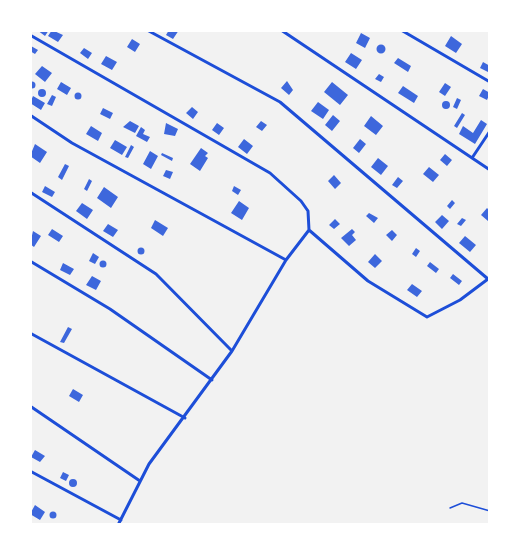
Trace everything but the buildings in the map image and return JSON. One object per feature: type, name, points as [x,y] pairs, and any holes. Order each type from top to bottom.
[{"type":"street","points":[[147,30],[280,102],[489,280],[460,300],[427,317],[368,281],[309,230]]},
{"type":"street","points":[[281,30],[490,170]]},
{"type":"street","points":[[401,30],[490,80]]},
{"type":"street","points":[[30,35],[270,173],[301,201],[308,211],[309,230],[286,260],[232,351],[149,464],[118,525]]},
{"type":"street","points":[[30,115],[72,143],[286,260]]},
{"type":"street","points":[[472,158],[490,130]]},
{"type":"street","points":[[30,192],[156,274],[232,351]]},
{"type":"street","points":[[30,261],[110,309],[212,380]]},
{"type":"street","points":[[30,333],[185,418]]},
{"type":"street","points":[[30,406],[140,481]]},
{"type":"street","points":[[30,471],[120,520]]},
{"type":"lane","points":[[450,508],[462,503],[490,511]]}]
